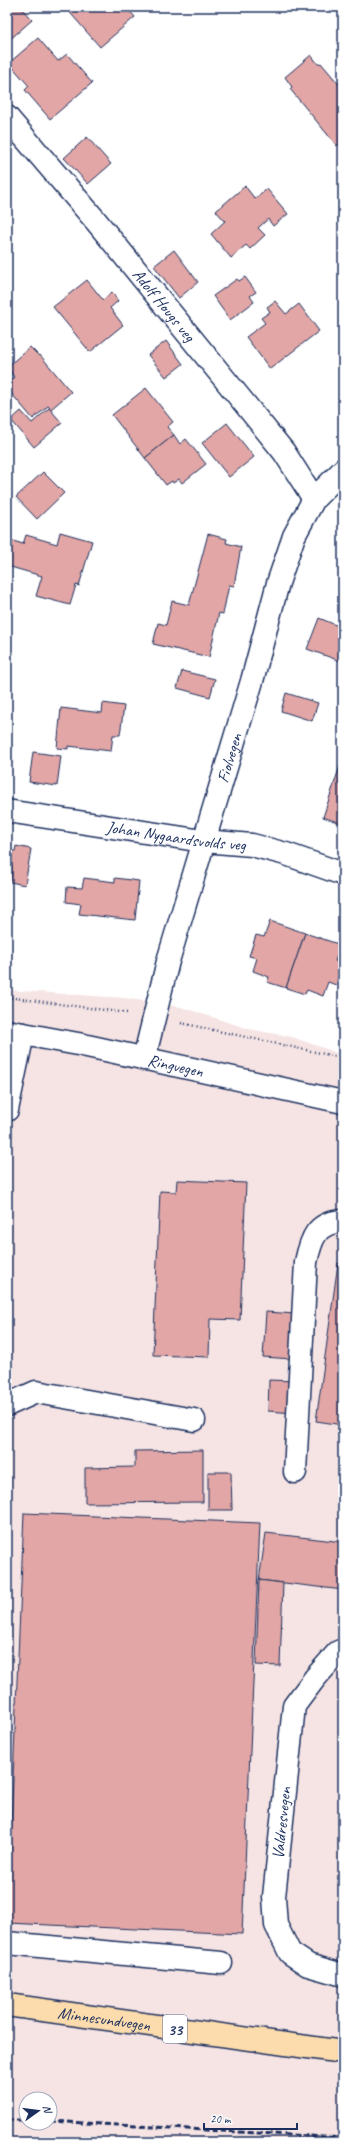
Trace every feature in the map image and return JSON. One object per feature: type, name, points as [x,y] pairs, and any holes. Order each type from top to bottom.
[{"type":"main road","name":"Minnesundvegen","points":[[7,2005],[343,2052]]},
{"type":"street","name":"Adolf Hougs veg","points":[[7,117],[96,221],[284,452],[314,499]]},
{"type":"street","name":"Fiolvegen","points":[[144,1059],[168,960],[252,681],[278,583],[294,536],[314,499],[343,470]]},
{"type":"street","name":"Johan Nygaardsvolds veg","points":[[7,811],[203,841],[252,845],[286,854],[343,874]]},
{"type":"street","name":"Ringvegen","points":[[15,1033],[343,1102]]},
{"type":"street","points":[[7,1110],[15,1033]]},
{"type":"street","points":[[295,1472],[306,1262],[311,1242],[318,1229],[336,1221],[343,1221]]},
{"type":"street","points":[[7,1405],[36,1392],[194,1420]]},
{"type":"street","name":"Valdresvegen","points":[[343,1650],[338,1652],[314,1678],[294,1706],[274,1897],[276,1925],[290,1953],[308,1965],[343,1975]]},
{"type":"street","points":[[7,1943],[221,1963]]},
{"type":"shaded area","points":[[7,990],[124,998],[181,1007],[249,1029],[292,1037],[343,1055],[343,2142],[7,2142]]},
{"type":"building","points":[[7,7],[20,7],[32,20],[7,42]]},
{"type":"building","points":[[65,7],[126,7],[135,17],[100,47]]},
{"type":"building","points":[[38,38],[58,61],[67,54],[92,83],[50,119],[25,90],[29,86],[9,63]]},
{"type":"building","points":[[311,55],[318,64],[321,63],[343,89],[343,143],[342,141],[337,146],[290,89],[292,87],[285,77]]},
{"type":"building","points":[[87,137],[111,164],[88,184],[64,158]]},
{"type":"building","points":[[245,186],[255,199],[267,189],[288,214],[273,226],[268,219],[258,228],[265,235],[250,249],[246,245],[231,258],[211,234],[225,221],[216,211]]},
{"type":"building","points":[[174,250],[198,282],[179,298],[154,266]]},
{"type":"building","points":[[245,277],[256,292],[250,296],[254,302],[230,320],[213,296],[237,279],[239,281]]},
{"type":"building","points":[[87,280],[103,300],[112,292],[118,301],[110,308],[123,325],[90,352],[53,307]]},
{"type":"building","points":[[275,301],[286,314],[299,304],[319,331],[270,369],[246,337],[265,323],[261,318],[270,312],[267,307]]},
{"type":"building","points":[[166,341],[183,364],[166,377],[148,355]]},
{"type":"building","points":[[30,347],[39,356],[40,355],[71,392],[51,409],[48,406],[33,419],[11,393],[7,396],[7,383],[14,377],[7,367]]},
{"type":"building","points":[[146,388],[173,422],[167,427],[174,435],[145,458],[112,415]]},
{"type":"building","points":[[49,408],[62,423],[34,447],[11,420],[21,411],[32,423]]},
{"type":"building","points":[[227,423],[254,457],[229,477],[202,443]]},
{"type":"building","points":[[174,435],[180,444],[186,439],[206,464],[182,483],[179,479],[166,485],[145,458]]},
{"type":"building","points":[[43,472],[64,493],[37,519],[16,497]]},
{"type":"building","points":[[60,532],[92,541],[79,586],[76,585],[70,605],[36,596],[42,576],[7,566],[7,551],[10,540],[23,544],[26,535],[57,544]]},
{"type":"building","points":[[208,534],[227,539],[226,543],[241,547],[234,586],[229,585],[223,614],[219,613],[209,657],[153,644],[158,623],[166,625],[172,601],[189,605]]},
{"type":"building","points":[[319,618],[343,628],[343,662],[307,649]]},
{"type":"building","points":[[182,671],[215,679],[210,697],[177,688]]},
{"type":"building","points":[[286,693],[318,703],[312,721],[281,711]]},
{"type":"building","points":[[103,703],[124,706],[120,735],[113,735],[111,751],[68,746],[68,749],[57,748],[61,708],[102,713]]},
{"type":"building","points":[[33,752],[61,756],[57,786],[29,782]]},
{"type":"building","points":[[341,763],[343,764],[343,824],[323,817]]},
{"type":"building","points":[[16,846],[31,849],[25,885],[10,882],[12,867],[8,866],[10,851],[15,851]]},
{"type":"building","points":[[84,878],[115,882],[115,878],[139,881],[135,920],[79,914],[81,904],[66,902],[67,887],[82,888]]},
{"type":"building","points":[[270,921],[305,933],[286,988],[267,982],[269,977],[253,971],[257,958],[249,956],[256,935],[264,937]]},
{"type":"building","points":[[305,933],[341,945],[335,961],[343,964],[336,985],[328,982],[323,996],[307,990],[305,994],[286,988]]},
{"type":"building","points":[[177,1180],[246,1183],[240,1320],[210,1319],[209,1357],[153,1355],[160,1191],[176,1192]]},
{"type":"building","points":[[338,1263],[343,1264],[343,1425],[316,1421]]},
{"type":"building","points":[[266,1312],[296,1314],[293,1359],[263,1357]]},
{"type":"building","points":[[269,1380],[295,1381],[294,1413],[268,1411]]},
{"type":"building","points":[[203,1450],[203,1502],[85,1503],[85,1468],[135,1467],[135,1451]]},
{"type":"building","points":[[208,1472],[231,1472],[232,1510],[208,1510]]},
{"type":"building","points":[[24,1513],[260,1523],[242,1934],[7,1923]]},
{"type":"building","points":[[266,1533],[343,1542],[343,1590],[259,1580]]},
{"type":"building","points":[[259,1580],[283,1583],[280,1666],[256,1665]]},
{"type":"railway","points":[[7,2120],[18,2120]]},
{"type":"railway","points":[[58,2121],[343,2138]]}]
